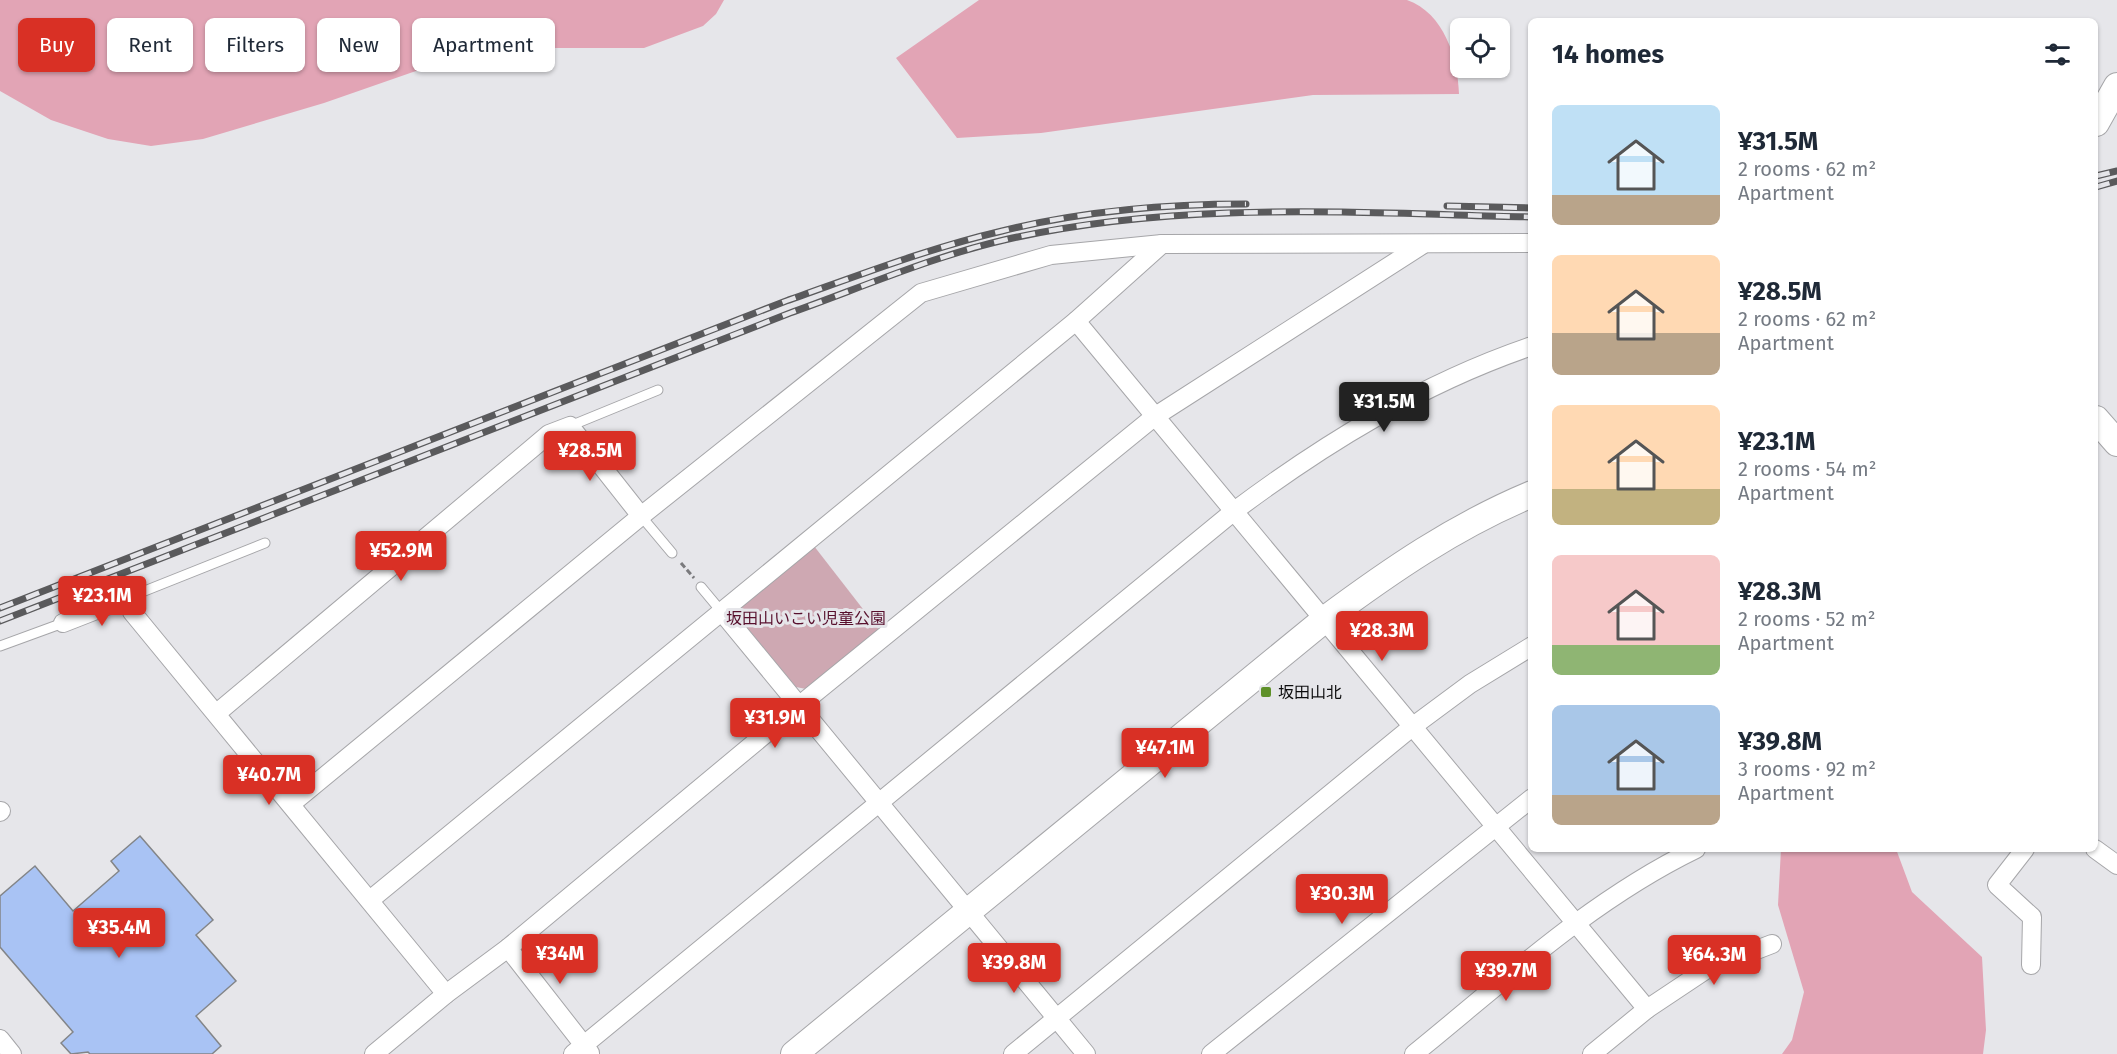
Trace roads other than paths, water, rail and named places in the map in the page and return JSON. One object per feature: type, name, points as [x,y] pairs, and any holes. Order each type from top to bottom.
[{"type":"street","points":[[2098,119],[2117,86]]},
{"type":"street","points":[[291,804],[641,516],[921,293],[1051,255],[1162,244],[1528,243]]},
{"type":"street","points":[[370,900],[1076,321],[1162,244]]},
{"type":"street","points":[[374,1054],[446,994],[508,948],[800,705],[1154,417],[1422,244]]},
{"type":"street","points":[[1076,321],[1647,1009]]},
{"type":"street","points":[[508,948],[583,1051],[879,802],[1233,512],[1284,473],[1415,394],[1528,348]]},
{"type":"street","points":[[2098,421],[2117,443]]},
{"type":"street","points":[[217,713],[549,434],[570,426],[641,516]]},
{"type":"street","points":[[795,1054],[1324,620],[1409,559],[1452,532],[1528,496]]},
{"type":"street","points":[[63,623],[127,598],[132,612],[446,994]]},
{"type":"street","points":[[722,611],[1086,1054]]},
{"type":"street","points":[[1013,1054],[1412,728],[1470,684],[1528,648]]},
{"type":"street","points":[[1211,1054],[1495,824],[1528,801]]},
{"type":"street","points":[[2098,851],[2117,866]]},
{"type":"street","points":[[1414,1054],[1576,923],[1661,866],[1690,852]]},
{"type":"street","points":[[2023,852],[1996,885],[2032,916],[2031,965]]},
{"type":"street","points":[[1592,1054],[1647,1009],[1707,969],[1772,944]]},
{"type":"street","points":[[0,1039],[12,1054]]},
{"type":"lane","points":[[570,426],[658,390]]},
{"type":"lane","points":[[641,516],[672,553]]},
{"type":"lane","points":[[127,598],[265,543]]},
{"type":"lane","points":[[701,587],[722,611]]},
{"type":"lane","points":[[0,646],[63,623]]},
{"type":"railway","points":[[2098,176],[2117,171]]},
{"type":"railway","points":[[2098,186],[2117,181]]},
{"type":"railway","points":[[0,608],[786,301],[920,254],[1002,231],[1062,218],[1154,207],[1246,204]]},
{"type":"railway","points":[[1447,206],[1528,208]]},
{"type":"railway","points":[[0,621],[790,313],[923,264],[977,247],[1069,227],[1201,214],[1333,212],[1528,217]]},
{"type":"place","name":"坂田山北","points":[[1266,692]]},
{"type":"park label","name":"坂田山いこい児童公園","points":[[806,618]]}]
